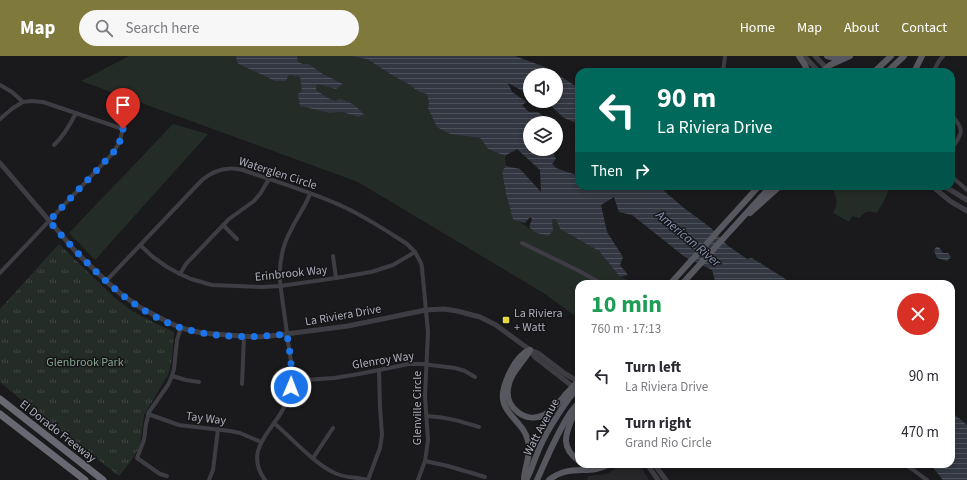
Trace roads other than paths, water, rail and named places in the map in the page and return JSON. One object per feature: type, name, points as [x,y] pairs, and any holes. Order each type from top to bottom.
[{"type":"highway","name":"El Dorado Freeway","points":[[0,399],[103,480]]},
{"type":"highway","name":"El Dorado Freeway","points":[[0,414],[85,480]]},
{"type":"main road","points":[[799,56],[806,68]]},
{"type":"main road","points":[[826,56],[834,58],[848,57]]},
{"type":"main road","points":[[878,68],[891,56]]},
{"type":"main road","points":[[891,68],[904,56]]},
{"type":"main road","points":[[916,68],[922,56]]},
{"type":"main road","points":[[828,68],[830,65],[848,57]]},
{"type":"main road","points":[[674,280],[755,190]]},
{"type":"main road","points":[[755,206],[768,190]]},
{"type":"main road","points":[[686,280],[735,225],[775,190]]},
{"type":"main road","points":[[530,350],[526,358],[513,374],[508,389],[510,403],[516,411],[526,417],[533,418],[545,415],[568,396],[575,386]]},
{"type":"main road","points":[[525,480],[524,473],[529,452],[529,442],[525,432],[506,408],[502,399],[504,384],[509,374],[522,355],[530,350]]},
{"type":"main road","name":"Watt Avenue","points":[[525,480],[529,475],[537,454],[553,423],[568,396],[575,390]]},
{"type":"main road","name":"Watt Avenue","points":[[537,480],[552,446],[575,407]]},
{"type":"main road","points":[[575,411],[566,435],[568,448],[575,458]]},
{"type":"main road","points":[[549,480],[568,470],[601,468]]},
{"type":"street","points":[[724,68],[725,56]]},
{"type":"street","points":[[804,56],[821,68]]},
{"type":"street","points":[[815,56],[823,68]]},
{"type":"street","points":[[935,68],[943,56]]},
{"type":"street","points":[[0,85],[12,92],[23,102]]},
{"type":"street","points":[[0,119],[13,108],[23,102],[31,100],[43,102],[123,129],[119,144],[113,153],[0,272]]},
{"type":"street","points":[[54,145],[67,129],[76,113]]},
{"type":"street","points":[[955,120],[959,124],[961,132],[960,138],[955,144]]},
{"type":"street","name":"La Riviera Drive","points":[[0,163],[76,252],[106,281],[140,308],[181,328],[202,333],[270,336],[348,326],[426,310],[457,310],[480,317],[496,325],[530,350],[575,379]]},
{"type":"street","name":"Waterglen Circle","points":[[106,281],[202,180],[212,173],[223,169],[234,169],[243,170],[344,207],[368,219],[407,244],[415,252],[421,263],[426,310]]},
{"type":"street","points":[[180,274],[186,264],[233,215],[254,200],[264,190],[269,179]]},
{"type":"street","points":[[955,180],[967,190]]},
{"type":"street","points":[[938,190],[967,211]]},
{"type":"street","points":[[951,190],[967,200]]},
{"type":"street","points":[[265,480],[257,463],[258,450],[261,442],[288,400],[292,381],[291,360],[280,286],[280,262],[284,246],[310,194]]},
{"type":"street","points":[[223,225],[237,239]]},
{"type":"street","points":[[522,243],[595,280]]},
{"type":"street","name":"Erinbrook Way","points":[[140,245],[160,262],[191,279],[212,285],[262,287],[280,286],[360,274],[384,268],[415,252]]},
{"type":"street","name":"Erinbrook Way","points":[[333,256],[336,278]]},
{"type":"street","name":"Glenville Circle","points":[[418,480],[425,461],[428,440],[425,396],[428,332],[426,310]]},
{"type":"street","points":[[168,476],[160,474],[137,458],[144,440],[148,414],[151,407],[168,385],[172,376],[177,340],[181,328]]},
{"type":"street","points":[[242,384],[244,336]]},
{"type":"street","name":"La Riviera Drive","points":[[530,350],[535,357],[575,388]]},
{"type":"street","name":"Glenroy Way","points":[[292,381],[334,378],[409,364],[427,364],[460,370],[475,377]]},
{"type":"street","points":[[274,423],[328,470],[345,477],[368,480],[381,442],[382,432],[379,370]]},
{"type":"street","points":[[172,376],[199,382]]},
{"type":"street","name":"Tay Way","points":[[148,414],[179,425],[240,433],[261,442]]},
{"type":"street","points":[[427,416],[451,418],[479,427]]},
{"type":"street","points":[[313,458],[333,428]]},
{"type":"street","points":[[209,480],[213,470],[218,429]]},
{"type":"street","points":[[425,461],[485,477]]},
{"type":"street","points":[[649,468],[658,480]]},
{"type":"street","points":[[657,468],[666,480]]},
{"type":"street","points":[[910,468],[927,480]]},
{"type":"water","points":[[236,56],[297,56],[298,62],[309,64],[323,74],[343,84],[336,89],[317,84],[316,90],[328,98],[336,101],[339,99],[356,106],[364,115],[358,117],[343,112],[330,113],[300,106],[298,94],[302,91],[300,77],[289,75],[286,81],[275,81],[237,63]]},
{"type":"water","points":[[350,56],[515,56],[547,68],[523,68],[523,91],[508,83],[512,92],[523,99],[523,108],[529,112],[538,112],[543,116],[523,116],[523,154],[517,149],[505,156],[488,149],[480,138],[450,134],[437,127],[428,108],[429,103],[427,94],[419,92],[410,85],[367,59]]},
{"type":"water","points":[[563,78],[575,86],[575,122],[562,116],[553,108],[563,108]]},
{"type":"water","name":"American River","points":[[525,156],[554,156],[556,159],[552,164],[556,168],[575,175],[575,190],[663,190],[711,228],[727,245],[747,259],[752,258],[787,280],[715,280],[712,270],[685,257],[632,215],[619,212],[614,197],[601,205],[607,232],[623,257],[620,265],[628,275],[620,277],[599,251],[560,229],[556,219],[552,219],[553,231],[548,236],[534,232],[529,227],[532,219],[530,217],[525,223],[513,220],[502,171],[506,166],[520,169],[541,192],[540,170]]},
{"type":"water","points":[[936,247],[939,247],[943,253],[948,253],[951,257],[947,261],[937,258],[934,251]]},
{"type":"water","points":[[955,415],[967,425],[967,480],[943,480],[933,468],[955,468]]},
{"type":"place","name":"La Riviera + Watt","points":[[506,320]]},
{"type":"park label","name":"Glenbrook Park","points":[[85,362]]}]
